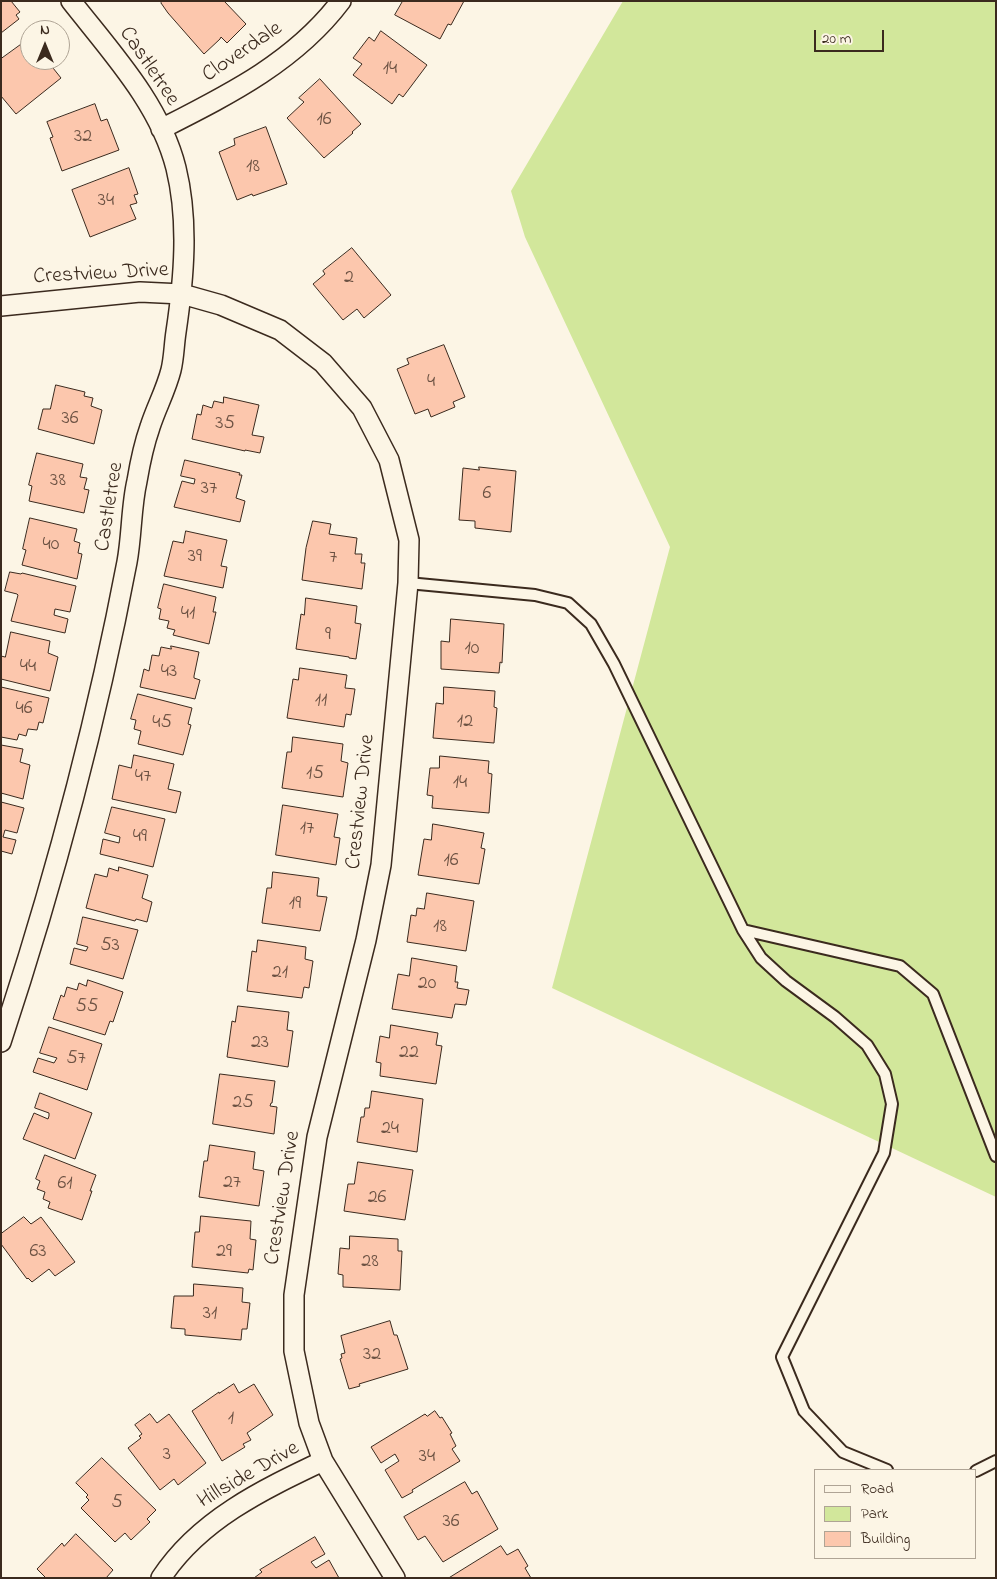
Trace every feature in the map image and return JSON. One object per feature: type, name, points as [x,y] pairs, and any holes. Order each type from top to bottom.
[{"type":"street","name":"Castletree","points":[[1,1042],[31,952],[78,782],[113,630],[127,559],[136,482],[150,428],[171,370],[182,294],[184,242],[182,201],[176,166],[148,103],[71,1]]},
{"type":"street","name":"Cloverdale","points":[[161,129],[232,93],[286,57],[331,14],[341,1]]},
{"type":"street","name":"Crestview Drive","points":[[1,306],[140,292],[182,294],[221,305],[280,330],[323,363],[362,408],[389,460],[409,540],[408,583],[381,865],[366,940],[317,1137],[294,1295],[294,1351],[309,1423],[322,1461],[395,1578]]},
{"type":"street","name":"Hillside Drive","points":[[161,1578],[167,1568],[197,1535],[223,1515],[270,1486],[322,1461]]},
{"type":"lane","points":[[408,583],[535,595],[568,603],[591,624],[614,664],[743,930],[761,958],[786,980],[835,1016],[867,1045],[885,1074],[892,1104],[884,1154],[782,1357],[804,1411],[842,1452],[885,1469]]},
{"type":"lane","points":[[743,930],[900,966],[933,994],[996,1156]]},
{"type":"lane","points":[[977,1470],[996,1461]]},
{"type":"green space","points":[[623,1],[996,1],[996,1197],[552,988],[670,547],[525,237],[511,191]]},
{"type":"building","points":[[1,1],[11,1],[20,12],[16,15],[19,19],[1,33]]},
{"type":"building","points":[[163,1],[224,1],[246,24],[227,43],[221,37],[204,54],[168,13],[161,3]]},
{"type":"building","points":[[403,1],[464,1],[451,25],[448,24],[440,39],[395,15]]},
{"type":"building","points":[[381,31],[427,65],[403,97],[399,94],[392,104],[353,75],[362,64],[353,58],[369,37],[374,41]]},
{"type":"building","points":[[20,45],[20,70],[55,70],[61,78],[16,114],[1,96],[1,59]]},
{"type":"building","points":[[320,79],[361,124],[324,158],[287,118],[304,102],[299,98]]},
{"type":"building","points":[[95,104],[101,121],[107,119],[119,150],[62,171],[50,138],[53,137],[47,122]]},
{"type":"building","points":[[266,127],[287,184],[237,200],[219,152],[235,145],[234,139]]},
{"type":"building","points":[[129,168],[138,194],[134,195],[137,203],[130,205],[136,219],[90,237],[72,190]]},
{"type":"building","points":[[352,248],[391,295],[364,318],[357,309],[343,320],[313,284],[325,274],[323,271]]},
{"type":"building","points":[[444,345],[465,397],[453,402],[455,407],[431,417],[428,409],[415,414],[397,369],[409,364],[407,359]]},
{"type":"building","points":[[56,385],[85,392],[84,396],[93,398],[91,406],[102,410],[94,444],[38,429],[43,409],[50,409]]},
{"type":"building","points":[[224,397],[259,405],[252,435],[264,437],[260,453],[192,439],[197,414],[201,415],[203,405],[212,408],[214,401],[223,403]]},
{"type":"building","points":[[37,453],[83,464],[80,477],[87,478],[84,489],[89,490],[84,513],[29,501],[32,486],[29,485]]},
{"type":"building","points":[[185,460],[242,475],[236,498],[245,501],[240,522],[174,507],[182,481],[194,484],[195,479],[181,476]]},
{"type":"building","points":[[479,467],[516,471],[511,532],[475,528],[475,521],[459,520],[463,468],[479,470]]},
{"type":"building","points":[[30,518],[77,529],[74,541],[80,543],[78,553],[82,554],[77,579],[22,565],[26,550],[23,549]]},
{"type":"building","points":[[313,521],[331,524],[329,534],[357,538],[355,554],[362,554],[361,563],[365,563],[362,589],[302,580],[306,548]]},
{"type":"building","points":[[186,531],[227,540],[221,566],[227,567],[223,588],[164,576],[173,541],[183,543]]},
{"type":"building","points":[[10,572],[22,573],[76,586],[70,612],[55,609],[54,615],[68,619],[65,633],[11,621],[18,595],[5,591]]},
{"type":"building","points":[[164,584],[216,597],[213,612],[216,612],[209,644],[173,635],[175,630],[167,628],[169,621],[159,619],[161,609],[158,608]]},
{"type":"building","points":[[306,598],[357,606],[355,623],[361,624],[356,659],[296,649],[301,614],[304,615]]},
{"type":"building","points":[[451,619],[504,624],[502,663],[500,662],[499,673],[441,669],[441,641],[449,642]]},
{"type":"building","points":[[11,632],[50,641],[48,653],[58,657],[50,691],[1,679],[1,656],[5,657]]},
{"type":"building","points":[[171,646],[199,652],[194,678],[200,680],[195,699],[140,687],[144,669],[149,671],[152,655],[159,656],[161,647],[171,649]]},
{"type":"building","points":[[300,668],[347,675],[345,688],[355,689],[351,715],[346,714],[344,727],[287,718],[293,679],[298,680]]},
{"type":"building","points":[[1,687],[49,698],[43,723],[39,722],[37,730],[28,729],[26,736],[19,734],[17,740],[1,737]]},
{"type":"building","points":[[444,687],[495,691],[494,707],[497,708],[494,743],[433,738],[436,703],[443,704]]},
{"type":"building","points":[[138,694],[192,708],[188,724],[191,725],[183,755],[138,744],[141,731],[134,729],[136,720],[131,719]]},
{"type":"building","points":[[293,737],[343,744],[341,761],[348,763],[343,797],[282,788],[287,752],[291,752]]},
{"type":"building","points":[[1,745],[23,749],[20,762],[30,765],[23,799],[1,793]]},
{"type":"building","points":[[134,755],[174,764],[168,789],[181,792],[176,813],[112,799],[119,765],[131,768]]},
{"type":"building","points":[[440,756],[489,761],[488,773],[492,774],[489,813],[432,808],[433,796],[427,795],[430,768],[439,768]]},
{"type":"building","points":[[1,802],[24,808],[17,833],[5,830],[3,837],[16,840],[12,854],[1,851]]},
{"type":"building","points":[[283,805],[338,814],[334,837],[340,838],[336,865],[276,855]]},
{"type":"building","points":[[112,807],[165,819],[153,867],[100,854],[103,839],[119,843],[120,837],[105,833]]},
{"type":"building","points":[[433,824],[484,833],[481,848],[485,849],[479,884],[418,875],[424,839],[431,840]]},
{"type":"building","points":[[119,867],[148,875],[142,898],[152,902],[147,922],[136,919],[135,921],[86,908],[95,874],[107,877],[109,868],[118,871]]},
{"type":"building","points":[[273,872],[319,878],[317,896],[327,897],[320,931],[262,923],[267,888],[271,888]]},
{"type":"building","points":[[427,893],[474,901],[466,951],[407,942],[411,915],[416,916],[417,908],[424,909]]},
{"type":"building","points":[[83,917],[138,930],[123,979],[70,964],[74,948],[86,951],[88,947],[77,944]]},
{"type":"building","points":[[258,940],[306,947],[305,959],[313,961],[309,988],[304,987],[302,998],[247,991],[252,951],[256,952]]},
{"type":"building","points":[[412,958],[457,966],[455,982],[458,982],[457,988],[469,990],[466,1005],[455,1004],[452,1018],[392,1009],[398,974],[409,976]]},
{"type":"building","points":[[88,980],[123,992],[113,1022],[110,1021],[105,1035],[53,1019],[61,995],[64,997],[67,987],[77,990],[79,983],[86,986]]},
{"type":"building","points":[[238,1006],[289,1012],[287,1030],[293,1031],[288,1067],[227,1057],[232,1021],[235,1022]]},
{"type":"building","points":[[391,1025],[438,1033],[436,1045],[442,1046],[436,1084],[380,1076],[381,1063],[376,1062],[380,1036],[389,1038]]},
{"type":"building","points":[[49,1027],[102,1044],[87,1090],[33,1072],[38,1058],[54,1063],[57,1058],[40,1053]]},
{"type":"building","points":[[220,1074],[275,1081],[270,1106],[277,1107],[274,1134],[213,1124]]},
{"type":"building","points":[[372,1091],[423,1099],[417,1152],[357,1142],[361,1117],[364,1117],[365,1108],[369,1108]]},
{"type":"building","points":[[40,1093],[92,1113],[75,1159],[23,1139],[34,1113],[48,1119],[49,1113],[35,1108]]},
{"type":"building","points":[[210,1145],[255,1152],[253,1169],[264,1171],[259,1206],[199,1197],[204,1161],[207,1161]]},
{"type":"building","points":[[45,1155],[96,1175],[82,1220],[48,1208],[50,1202],[43,1199],[45,1192],[37,1189],[40,1181],[36,1179]]},
{"type":"building","points":[[358,1162],[413,1170],[405,1220],[344,1211],[348,1184],[354,1184]]},
{"type":"building","points":[[201,1216],[251,1221],[250,1239],[256,1240],[253,1270],[249,1269],[248,1273],[192,1267],[195,1232],[199,1232]]},
{"type":"building","points":[[24,1217],[31,1224],[41,1217],[75,1262],[55,1276],[49,1269],[32,1282],[27,1279],[1,1244],[1,1234]]},
{"type":"building","points":[[350,1236],[398,1239],[398,1251],[402,1251],[400,1290],[343,1287],[343,1275],[338,1274],[340,1248],[349,1249]]},
{"type":"building","points":[[194,1284],[243,1288],[242,1302],[250,1303],[247,1329],[242,1329],[241,1340],[185,1335],[185,1329],[171,1328],[174,1296],[193,1296]]},
{"type":"building","points":[[390,1321],[394,1335],[397,1335],[408,1369],[359,1384],[360,1386],[349,1389],[340,1359],[342,1358],[341,1354],[345,1353],[341,1336]]},
{"type":"building","points":[[234,1384],[239,1393],[254,1384],[273,1415],[247,1433],[251,1440],[243,1444],[245,1447],[222,1461],[192,1411]]},
{"type":"building","points":[[435,1411],[440,1418],[442,1417],[452,1433],[450,1434],[456,1446],[452,1449],[460,1461],[402,1498],[385,1470],[399,1461],[395,1454],[381,1463],[371,1447],[425,1414],[427,1416]]},
{"type":"building","points":[[150,1414],[157,1423],[169,1414],[206,1463],[178,1485],[174,1479],[160,1490],[128,1448],[141,1438],[139,1436],[142,1434],[135,1425]]},
{"type":"building","points":[[102,1458],[156,1510],[147,1519],[150,1522],[131,1540],[125,1533],[115,1542],[81,1508],[89,1500],[86,1497],[88,1495],[76,1483]]},
{"type":"building","points":[[465,1482],[472,1494],[477,1491],[498,1529],[443,1562],[425,1536],[418,1540],[404,1517]]},
{"type":"building","points":[[76,1534],[113,1570],[106,1578],[46,1578],[37,1569],[62,1543],[64,1546]]},
{"type":"building","points":[[315,1537],[325,1554],[311,1562],[316,1568],[329,1560],[339,1578],[254,1578],[262,1572],[260,1570]]},
{"type":"building","points":[[501,1546],[507,1555],[518,1549],[528,1566],[525,1568],[531,1578],[449,1578]]}]
